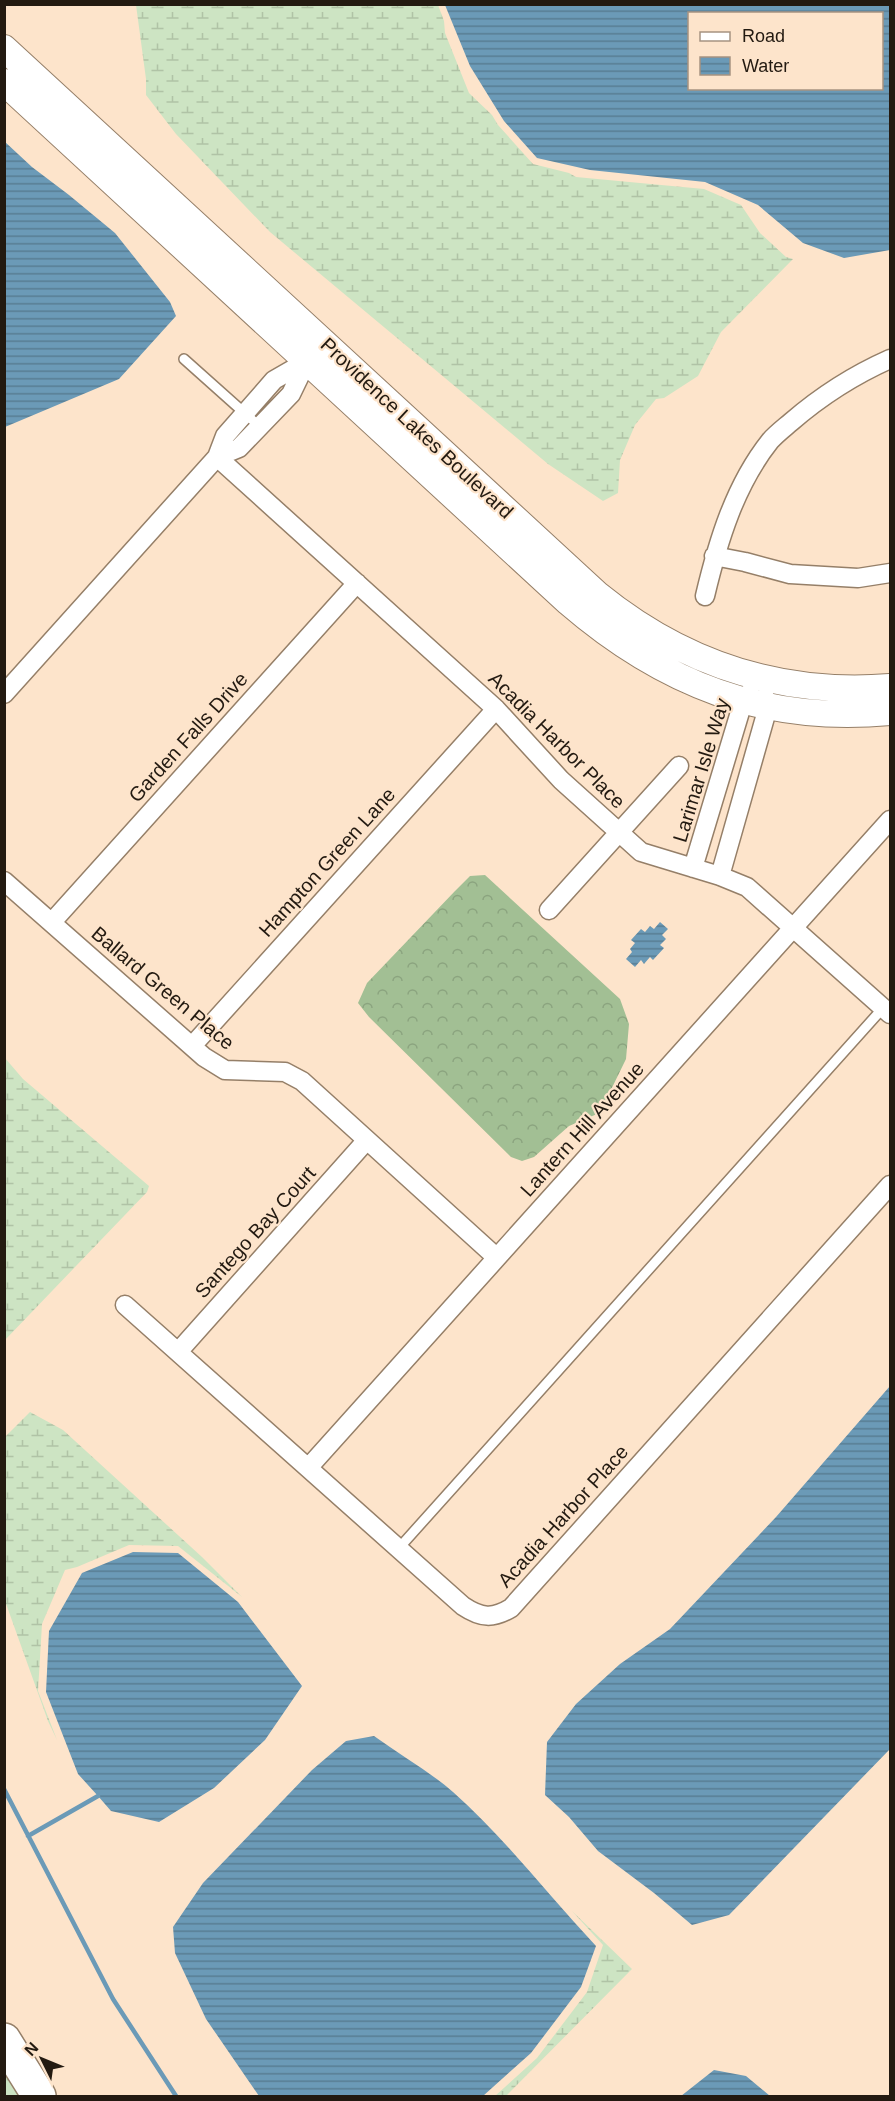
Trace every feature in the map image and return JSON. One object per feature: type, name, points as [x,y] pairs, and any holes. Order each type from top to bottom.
[{"type":"highway","points":[[4,2040],[39,2097]]},
{"type":"street","name":"Providence Lakes Boulevard","points":[[4,48],[568,602],[603,631],[634,652],[677,676],[744,702],[768,707],[830,713],[891,712]]},
{"type":"street","name":"Providence Lakes Boulevard","points":[[4,82],[597,594],[642,628],[693,655],[759,678],[831,689],[891,687]]},
{"type":"street","points":[[4,694],[217,457],[225,436],[274,381],[315,351]]},
{"type":"street","points":[[217,457],[239,448],[291,394],[315,351]]},
{"type":"street","points":[[705,596],[714,556],[746,478],[771,439],[835,387],[891,359]]},
{"type":"street","name":"Acadia Harbor Place","points":[[217,457],[496,709],[561,780],[641,852],[720,876],[747,887],[887,1011]]},
{"type":"street","points":[[714,556],[790,574],[858,578],[891,573]]},
{"type":"street","name":"Garden Falls Drive","points":[[52,922],[357,583]]},
{"type":"street","points":[[720,876],[768,707],[759,678]]},
{"type":"street","name":"Larimar Isle Way","points":[[693,868],[744,702],[759,678]]},
{"type":"street","name":"Hampton Green Lane","points":[[192,1046],[496,709]]},
{"type":"street","points":[[549,910],[679,766]]},
{"type":"street","points":[[709,820],[734,826]]},
{"type":"street","name":"Lantern Hill Avenue","points":[[308,1468],[891,820]]},
{"type":"street","name":"Ballard Green Place","points":[[4,881],[204,1057],[225,1070],[285,1072],[302,1081],[496,1257]]},
{"type":"street","name":"Santego Bay Court","points":[[178,1352],[366,1141]]},
{"type":"street","name":"Acadia Harbor Place","points":[[125,1305],[474,1614],[487,1617],[500,1615],[511,1608],[891,1185]]},
{"type":"lane","points":[[184,359],[260,426]]},
{"type":"lane","points":[[399,1548],[887,1011]]},
{"type":"green space","points":[[136,5],[438,5],[444,21],[445,33],[469,93],[492,115],[498,125],[533,164],[569,173],[576,177],[704,189],[741,205],[760,233],[786,257],[793,259],[721,332],[698,376],[664,398],[656,399],[635,425],[620,460],[618,493],[603,501],[548,464],[270,232],[176,134],[146,95]]},
{"type":"green space","points":[[485,875],[620,999],[629,1024],[626,1059],[597,1114],[569,1126],[534,1157],[522,1161],[511,1157],[369,1017],[358,1003],[367,983],[455,891],[470,876]]},
{"type":"green space","points":[[5,1058],[23,1079],[149,1186],[147,1192],[5,1340]]},
{"type":"green space","points":[[30,1412],[63,1430],[202,1557],[242,1597],[178,1546],[129,1545],[65,1570],[42,1624],[38,1691],[57,1740],[48,1721],[5,1601],[5,1437]]},
{"type":"green space","points":[[572,1911],[632,1969],[506,2096],[495,2096],[537,2058],[587,1992],[603,1945]]},
{"type":"green space","points":[[5,2058],[27,2096],[5,2096]]},
{"type":"water","points":[[445,5],[890,5],[890,250],[844,258],[803,243],[758,205],[705,182],[590,170],[537,158],[504,121],[470,66]]},
{"type":"water","points":[[4,141],[32,167],[115,233],[170,302],[176,316],[119,379],[5,427]]},
{"type":"water","points":[[660,922],[668,929],[662,935],[666,939],[660,945],[664,948],[653,960],[650,957],[644,964],[641,960],[635,967],[626,959],[635,943],[631,940],[641,929],[645,932],[650,926],[654,929]]},
{"type":"water","points":[[890,1386],[890,1749],[729,1915],[692,1925],[598,1851],[569,1817],[545,1795],[547,1742],[576,1704],[620,1664],[670,1629],[776,1517]]},
{"type":"water","points":[[133,1552],[178,1553],[238,1602],[302,1686],[265,1740],[214,1788],[159,1822],[111,1811],[78,1774],[46,1692],[49,1631],[82,1573]]},
{"type":"water","points":[[374,1736],[453,1792],[509,1848],[596,1946],[581,1987],[531,2053],[483,2096],[259,2096],[206,2019],[175,1953],[173,1927],[203,1883],[312,1770],[346,1741]]},
{"type":"water","points":[[714,2070],[746,2076],[770,2096],[681,2096]]},
{"type":"waterway","points":[[4,1789],[113,1999],[176,2096]]},
{"type":"waterway","points":[[28,1836],[98,1796]]}]
